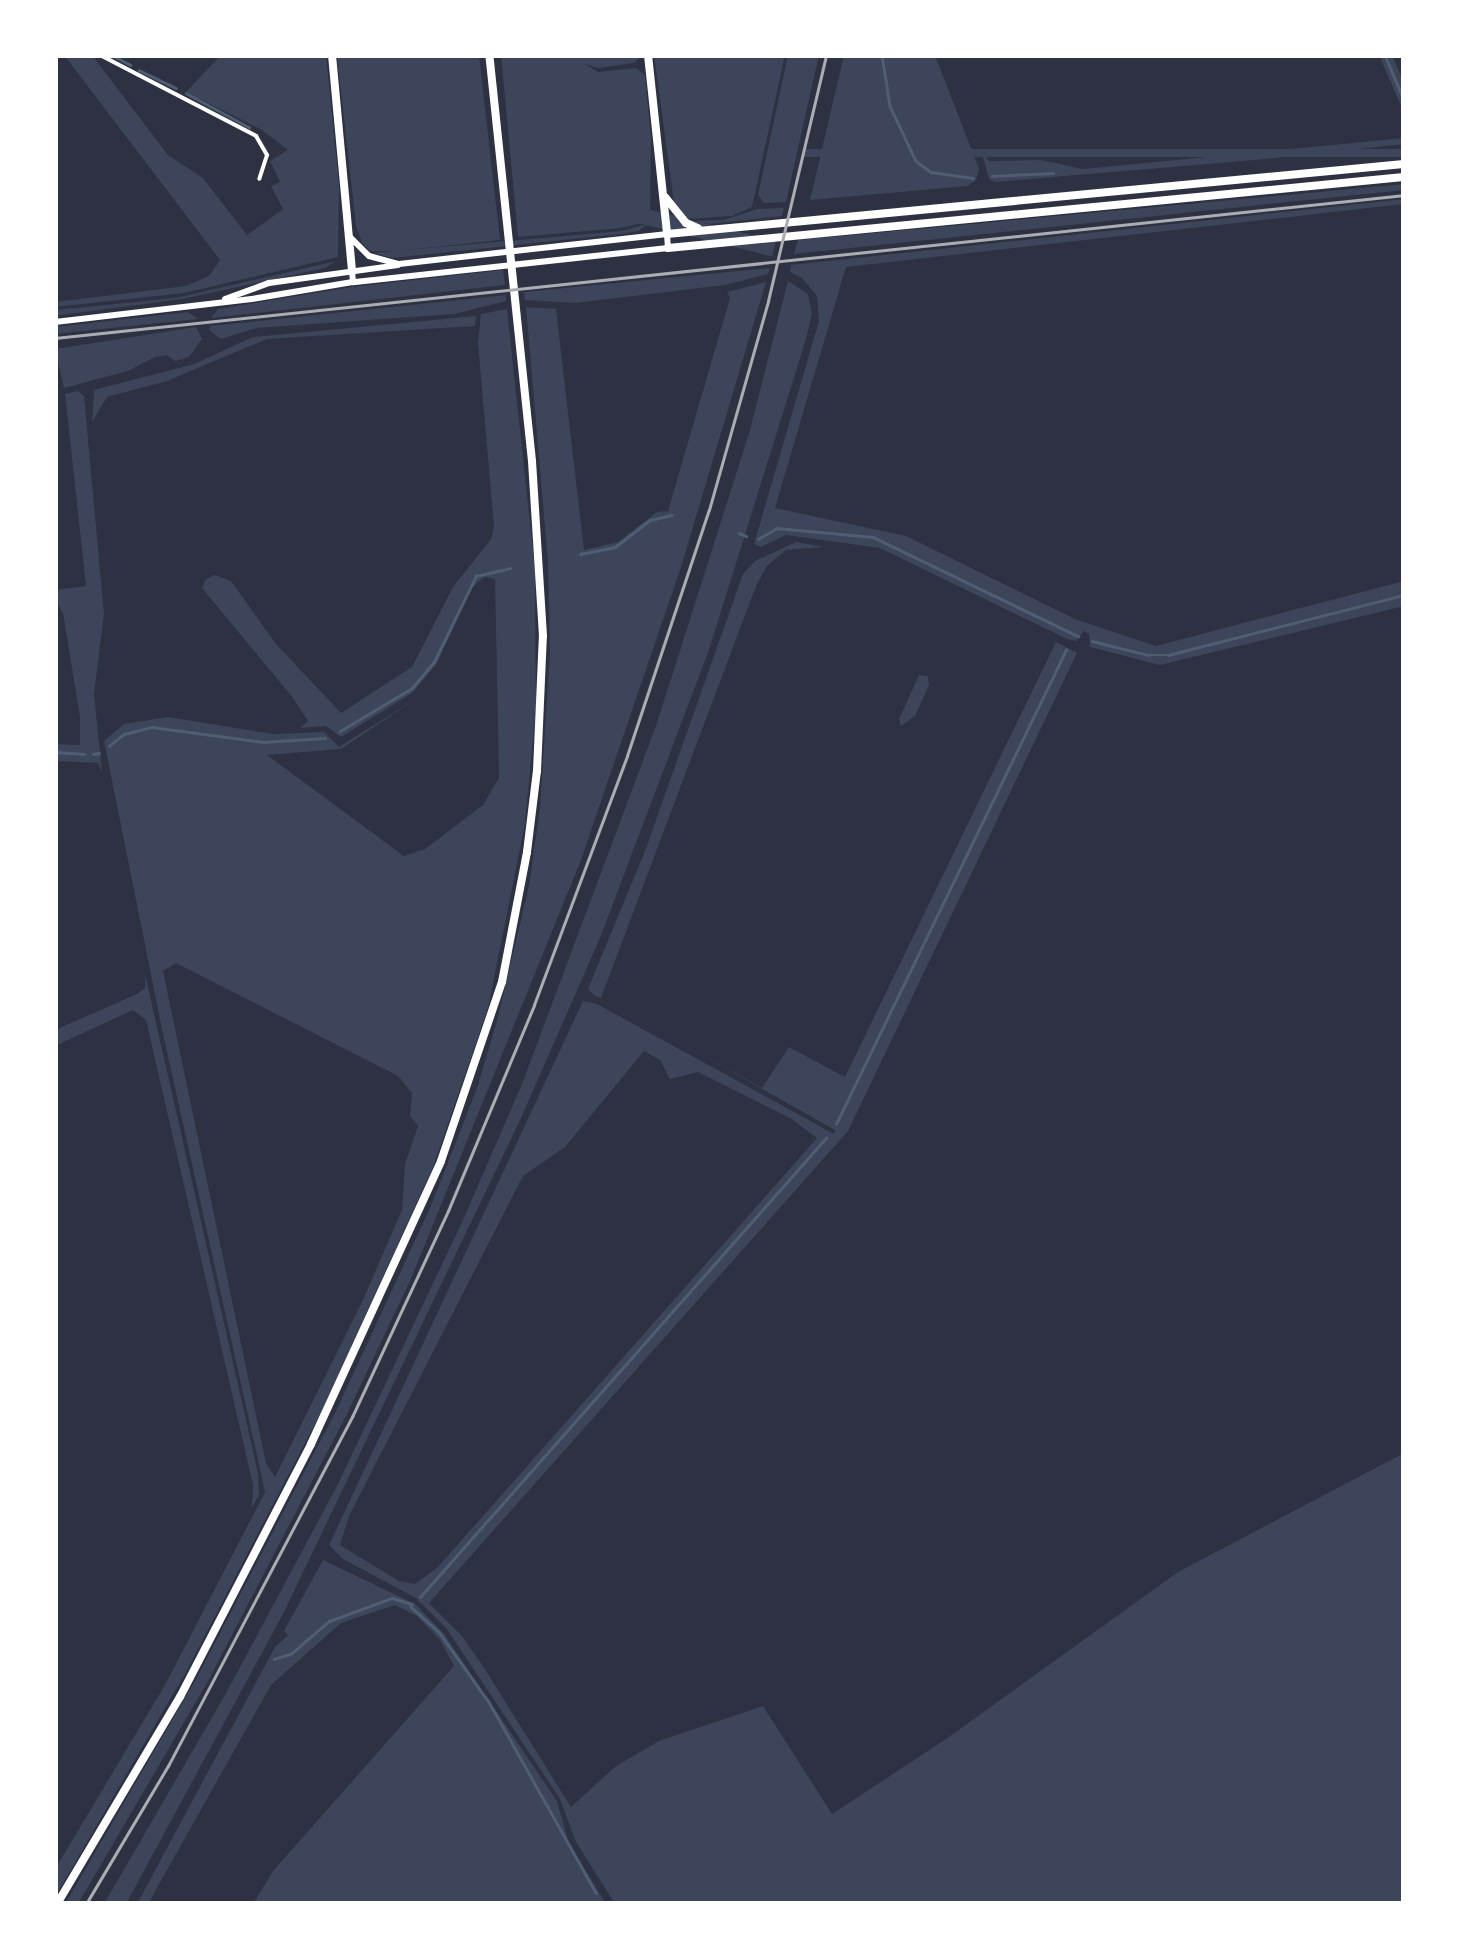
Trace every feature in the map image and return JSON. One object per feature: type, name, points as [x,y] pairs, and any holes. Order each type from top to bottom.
[{"type":"highway","points":[[332,55],[352,269]]},
{"type":"highway","points":[[57,1904],[188,1682],[319,1428],[440,1161],[502,982],[537,770],[543,636],[518,324],[489,55]]},
{"type":"highway","points":[[648,55],[667,234],[1404,164]]},
{"type":"highway","points":[[668,248],[1404,177]]},
{"type":"highway","points":[[663,194],[686,223],[708,230]]},
{"type":"main road","points":[[55,322],[219,301],[353,282],[668,248],[667,234],[352,269],[269,283],[219,301]]},
{"type":"main road","points":[[349,236],[369,256],[399,264]]},
{"type":"main road","points":[[352,269],[353,282]]},
{"type":"street","points":[[100,55],[256,136],[266,155],[260,179]]},
{"type":"shaded area","points":[[64,55],[92,55],[168,155],[203,178],[247,235],[283,209],[271,186],[280,182],[270,161],[288,150],[262,130],[186,92],[221,55],[326,55],[339,184],[338,257],[184,293],[55,307],[55,302],[186,286],[209,276],[220,260]]},
{"type":"shaded area","points":[[337,55],[479,55],[500,240],[398,251],[370,251],[362,243],[356,226]]},
{"type":"shaded area","points":[[501,55],[643,55],[634,63],[598,68],[585,64],[598,72],[636,68],[645,75],[651,139],[650,221],[621,228],[518,237]]},
{"type":"shaded area","points":[[654,55],[785,55],[752,207],[732,216],[686,219],[674,203]]},
{"type":"shaded area","points":[[788,55],[819,55],[786,202],[764,203],[758,195]]},
{"type":"shaded area","points":[[844,55],[935,55],[979,169],[976,180],[968,186],[810,200]]},
{"type":"shaded area","points":[[1379,55],[1392,55],[1404,83],[1404,113]]},
{"type":"shaded area","points":[[1404,138],[1404,144],[1266,159],[995,182],[989,179],[981,150],[989,161],[1041,160],[1083,169]]},
{"type":"shaded area","points":[[803,149],[1404,149],[1404,157],[803,157]]},
{"type":"shaded area","points":[[528,179],[776,241],[772,257],[524,195]]},
{"type":"shaded area","points":[[1404,184],[1404,190],[794,254],[798,240]]},
{"type":"shaded area","points":[[1404,199],[1404,204],[846,267],[775,508],[906,536],[1075,619],[1156,646],[1404,581],[1404,606],[1160,665],[1090,647],[1089,634],[1084,631],[1076,641],[1067,639],[880,548],[786,535],[761,547],[754,544],[819,321],[817,296],[802,278],[790,272],[791,265]]},
{"type":"shaded area","points":[[784,208],[782,216],[709,224],[690,221],[724,220],[757,209]]},
{"type":"shaded area","points":[[647,224],[639,231],[621,234],[392,258],[373,253],[621,231]]},
{"type":"shaded area","points":[[336,261],[325,268],[182,299],[55,316],[55,310],[176,298]]},
{"type":"shaded area","points":[[770,268],[768,274],[725,285],[575,303],[525,300],[524,292]]},
{"type":"shaded area","points":[[503,270],[505,285],[211,318],[218,309],[352,287]]},
{"type":"shaded area","points":[[788,281],[808,294],[812,314],[806,339],[709,650],[600,938],[521,1118],[283,1614],[126,1904],[104,1904],[225,1695],[337,1486],[463,1220],[522,1084],[657,723],[750,430]]},
{"type":"shaded area","points":[[766,282],[681,567],[581,860],[411,1279],[346,1416],[207,1683],[78,1904],[65,1904],[196,1679],[336,1411],[430,1208],[477,1088],[497,1021],[529,886],[540,808],[550,652],[548,563],[526,307],[556,309],[584,550],[618,542],[657,512],[668,511],[730,298],[727,292]]},
{"type":"shaded area","points":[[506,295],[506,301],[454,314],[256,328],[221,339],[210,331],[210,326]]},
{"type":"shaded area","points":[[507,309],[535,569],[536,708],[525,824],[488,1008],[433,1167],[320,1414],[186,1672],[55,1897],[55,1869],[165,1685],[265,1492],[163,1034],[104,741],[124,724],[168,717],[273,734],[324,732],[339,747],[416,699],[341,749],[267,755],[404,856],[425,849],[483,805],[499,778],[495,579],[484,577],[471,589],[436,665],[412,693],[341,737],[326,726],[300,728],[308,721],[293,698],[202,588],[206,579],[215,575],[231,581],[276,644],[341,713],[412,667],[453,587],[491,539],[494,526],[478,343],[481,314]],"holes":[[[176,963],[398,1076],[412,1093],[410,1116],[418,1126],[405,1164],[402,1210],[362,1302],[275,1477],[266,1463],[163,971]]]},
{"type":"shaded area","points":[[188,312],[198,319],[55,334],[55,327]]},
{"type":"shaded area","points":[[476,316],[475,326],[267,339],[167,381],[107,397],[92,422],[94,390],[194,364],[253,337]]},
{"type":"shaded area","points":[[196,327],[202,339],[189,357],[175,361],[167,355],[155,357],[128,371],[64,388],[55,349]]},
{"type":"shaded area","points":[[78,391],[84,396],[104,614],[94,694],[102,773],[98,763],[55,761],[55,744],[80,745],[80,717],[63,613],[55,599],[55,590],[86,586],[65,394]]},
{"type":"shaded area","points":[[796,542],[824,547],[786,550],[767,566],[756,586],[601,998],[594,995],[588,989],[645,851],[743,574],[755,561]]},
{"type":"shaded area","points":[[1056,642],[1077,653],[848,1131],[429,1603],[461,1635],[483,1666],[571,1807],[616,1766],[659,1741],[763,1706],[832,1814],[946,1739],[1178,1572],[1404,1453],[1404,1904],[615,1904],[576,1842],[560,1799],[446,1628],[416,1598],[343,1559],[329,1545],[583,1001],[597,1004],[834,1134],[835,1130],[681,1043],[762,1088],[789,1047],[845,1077]],"holes":[[[644,1051],[660,1060],[670,1079],[698,1072],[790,1118],[817,1138],[437,1568],[415,1584],[399,1581],[340,1545],[349,1516],[523,1176],[565,1147]]]},
{"type":"shaded area","points":[[919,675],[928,676],[929,685],[915,716],[901,726],[899,719]]},
{"type":"shaded area","points":[[145,974],[258,1473],[259,1495],[252,1508],[253,1485],[146,1020],[133,1010],[55,1046],[55,1030],[137,994],[145,988]]},
{"type":"shaded area","points":[[323,1560],[415,1604],[444,1634],[557,1801],[569,1844],[606,1904],[253,1904],[273,1871],[454,1666],[440,1640],[417,1616],[395,1605],[341,1623],[271,1685],[148,1904],[137,1904],[275,1647],[288,1635],[284,1631]]},
{"type":"waterway","points":[[112,55],[131,65]]},
{"type":"waterway","points":[[882,55],[890,106],[916,161],[931,172],[973,178]]},
{"type":"waterway","points":[[1385,55],[1404,100]]},
{"type":"waterway","points":[[139,70],[176,88]]},
{"type":"waterway","points":[[186,93],[249,127]]},
{"type":"waterway","points":[[992,176],[1053,173]]},
{"type":"waterway","points":[[580,554],[615,547],[650,520],[671,515]]},
{"type":"waterway","points":[[758,539],[777,528],[873,537],[1078,636]]},
{"type":"waterway","points":[[739,533],[746,536]]},
{"type":"waterway","points":[[340,731],[412,688],[434,662],[476,576],[510,568]]},
{"type":"waterway","points":[[1092,641],[1148,655],[1168,655],[1404,595]]},
{"type":"waterway","points":[[836,1124],[1066,650]]},
{"type":"waterway","points":[[109,746],[124,734],[152,727],[263,742],[325,738]]},
{"type":"waterway","points":[[55,752],[84,754]]},
{"type":"waterway","points":[[93,754],[99,753]]},
{"type":"waterway","points":[[420,1597],[826,1138]]},
{"type":"waterway","points":[[274,1659],[292,1653],[329,1621],[392,1598],[412,1604]]},
{"type":"waterway","points":[[410,1606],[439,1632],[489,1702],[596,1893]]},
{"type":"railway","points":[[86,1904],[168,1766],[352,1417],[448,1211],[534,1005],[627,756],[709,510],[768,301],[826,55]]},
{"type":"railway","points":[[55,338],[1404,195]]}]
